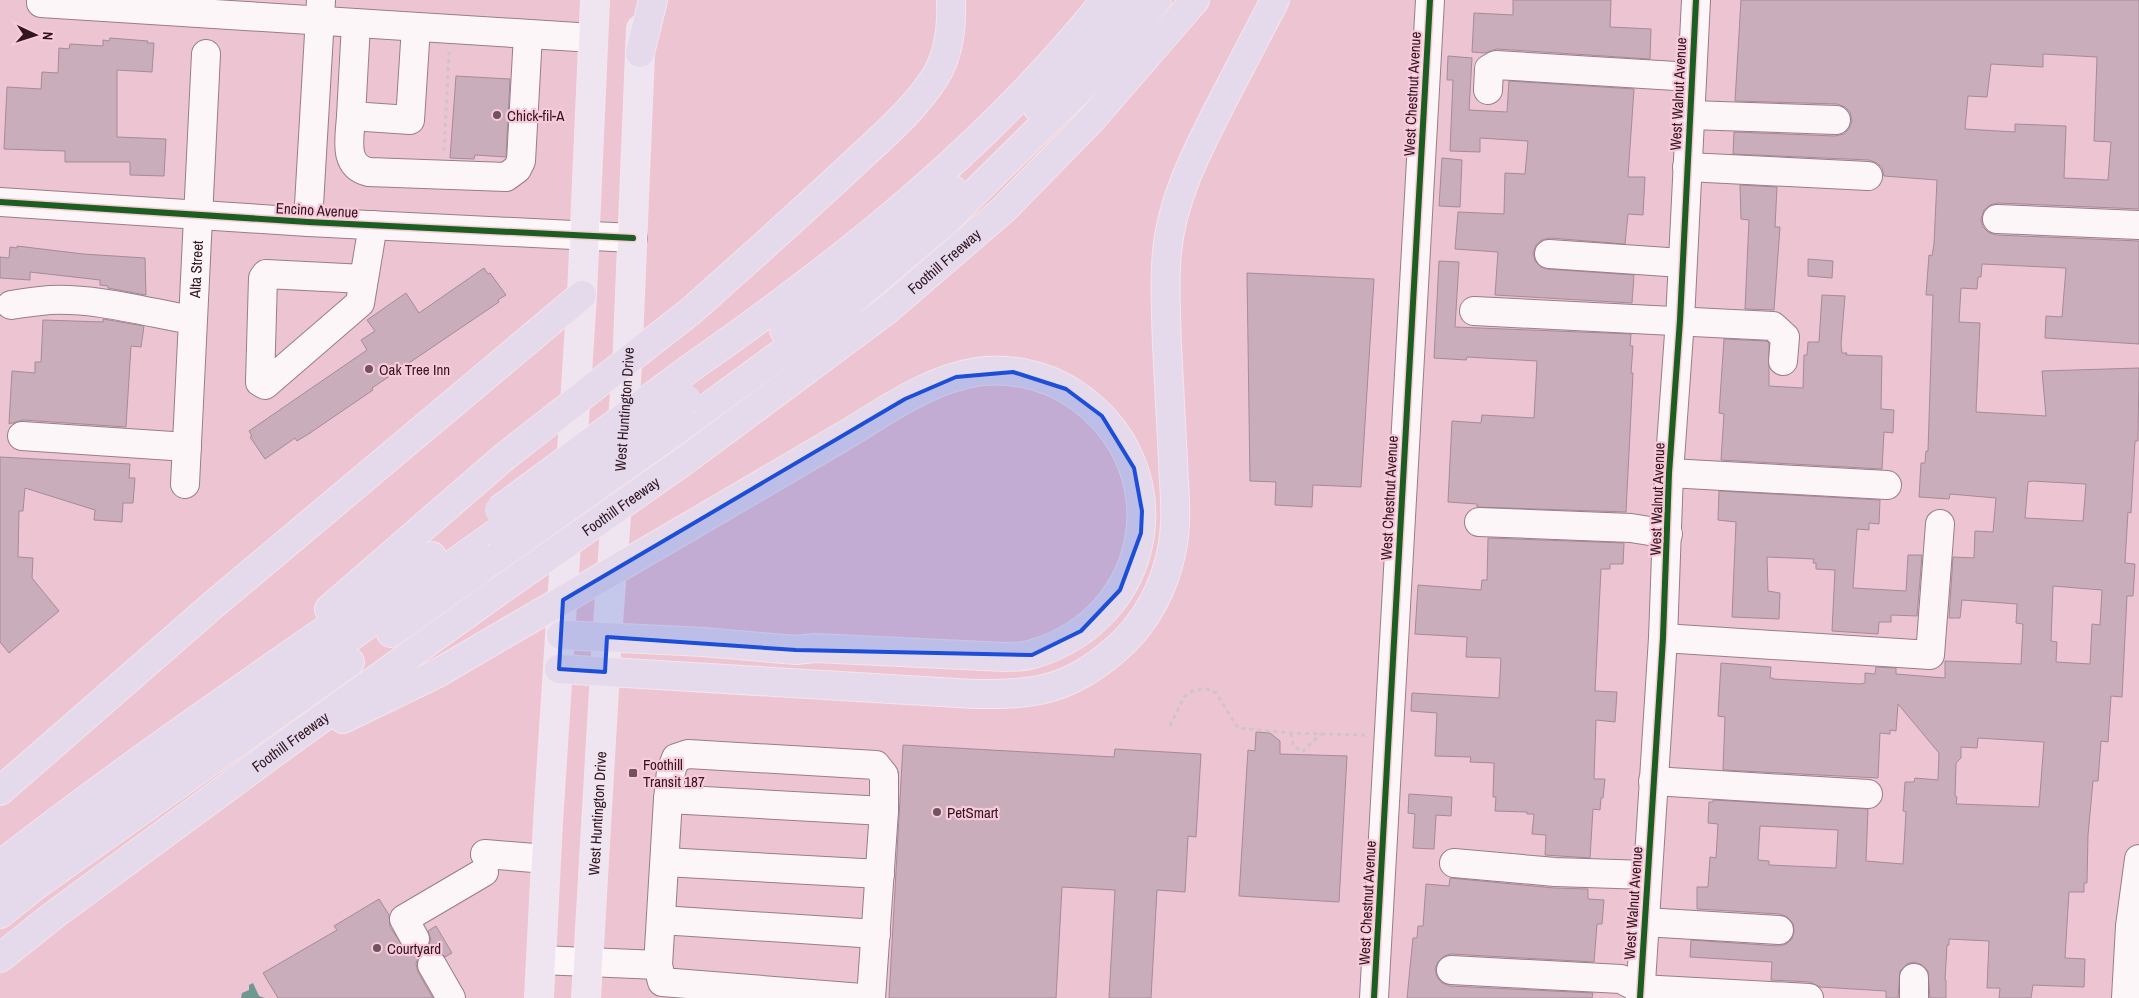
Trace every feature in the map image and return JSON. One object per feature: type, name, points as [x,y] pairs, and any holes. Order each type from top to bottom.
[{"type":"highway","points":[[640,53],[653,0]]},
{"type":"highway","points":[[226,698],[504,458],[690,310],[794,219],[909,112],[936,76],[950,33],[951,0]]},
{"type":"highway","points":[[0,914],[498,533],[689,369],[778,307],[905,204],[1006,112],[1105,0]]},
{"type":"highway","points":[[686,411],[948,194],[1050,94],[1132,0]]},
{"type":"highway","points":[[0,864],[226,698],[498,533],[842,309],[946,221],[1100,70],[1157,0]]},
{"type":"highway","name":"Foothill Freeway","points":[[0,958],[54,915],[275,752],[684,461],[887,310],[1003,210],[1092,119],[1195,0]]},
{"type":"highway","points":[[559,669],[964,694],[1015,695],[1057,686],[1081,675],[1100,663],[1126,641],[1155,599],[1166,574],[1174,535],[1174,485],[1165,293],[1167,250],[1178,203],[1191,164],[1275,0]]},
{"type":"highway","points":[[0,791],[220,599],[582,295]]},
{"type":"highway","points":[[275,752],[436,674],[912,396],[956,377],[977,372],[999,371],[1027,374],[1048,380],[1066,389],[1088,403],[1102,416],[1126,450],[1140,489],[1141,533],[1136,555],[1129,572],[1110,604],[1097,619],[1066,641],[1032,655],[1005,657],[815,648],[796,650],[562,635]]},
{"type":"highway","points":[[0,892],[157,774],[498,533]]},
{"type":"main road","points":[[539,998],[546,858],[562,635],[564,558],[582,295],[595,0]]},
{"type":"main road","name":"West Huntington Drive","points":[[586,998],[606,638],[627,366],[642,0]]},
{"type":"street","points":[[41,0],[41,4],[320,11],[356,24],[593,38]]},
{"type":"street","name":"West Chestnut Avenue","points":[[1374,998],[1430,0]]},
{"type":"street","name":"West Walnut Avenue","points":[[1640,993],[1663,638],[1670,473],[1680,320],[1696,0]]},
{"type":"street","points":[[308,222],[320,11]]},
{"type":"street","points":[[356,24],[349,153],[353,163],[360,170],[368,172],[506,177],[517,169],[520,161],[528,35]]},
{"type":"street","points":[[350,116],[410,120],[416,27]]},
{"type":"street","name":"Alta Street","points":[[185,484],[206,54]]},
{"type":"street","points":[[1488,90],[1489,69],[1496,65],[1692,77]]},
{"type":"street","points":[[1690,115],[1836,120]]},
{"type":"street","points":[[1687,167],[1868,176]]},
{"type":"street","name":"Encino Avenue","points":[[0,202],[373,226],[633,238]]},
{"type":"street","points":[[1997,218],[2139,225]]},
{"type":"street","points":[[364,279],[266,274],[262,278],[260,382],[265,385],[360,303],[373,226]]},
{"type":"street","points":[[1550,254],[1682,263]]},
{"type":"street","points":[[11,305],[50,300],[74,301],[148,310],[192,320]]},
{"type":"street","points":[[1474,311],[1773,326],[1785,337],[1783,361]]},
{"type":"street","points":[[22,436],[187,447]]},
{"type":"street","points":[[1670,473],[1887,484]]},
{"type":"street","points":[[1479,522],[1631,528],[1668,534]]},
{"type":"street","points":[[1663,638],[1930,655],[1940,524]]},
{"type":"street","points":[[862,998],[662,982],[658,965],[668,799],[670,771],[676,758],[688,754],[876,765],[884,775],[884,811],[871,998]]},
{"type":"street","points":[[1653,781],[1868,794]]},
{"type":"street","points":[[668,799],[884,811]]},
{"type":"street","points":[[415,939],[404,919],[485,863],[546,858]]},
{"type":"street","points":[[2126,998],[2130,926],[2139,859]]},
{"type":"street","points":[[665,862],[880,874]]},
{"type":"street","points":[[1454,863],[1555,872],[1647,875]]},
{"type":"street","points":[[661,920],[876,934]]},
{"type":"street","points":[[1644,922],[1779,930]]},
{"type":"street","points":[[541,960],[658,965]]},
{"type":"street","points":[[432,965],[452,998]]},
{"type":"street","points":[[1451,970],[1621,979],[1640,993],[1809,998]]},
{"type":"path","points":[[444,153],[444,100],[449,47]]},
{"type":"path","points":[[1170,726],[1184,697],[1194,690],[1207,689],[1216,693],[1238,728],[1291,733],[1388,736]]},
{"type":"path","points":[[1291,733],[1293,745],[1302,752],[1321,734]]},
{"type":"highlighted area","points":[[1013,372],[1066,389],[1102,416],[1134,468],[1142,511],[1141,533],[1120,590],[1081,631],[1032,655],[796,650],[607,637],[605,672],[559,669],[563,600],[905,399],[956,377]]},
{"type":"shaded area","points":[[253,983],[259,996],[265,998],[241,998],[242,993],[249,990],[249,985]]},
{"type":"building","points":[[1513,0],[1611,0],[1610,27],[1651,29],[1650,59],[1497,49],[1485,53],[1472,52],[1474,13],[1513,15]]},
{"type":"building","points":[[1741,0],[2139,0],[2139,209],[1998,203],[1990,205],[1984,210],[1981,219],[1983,227],[1988,232],[1996,235],[2139,241],[2139,344],[2045,338],[2046,316],[2062,317],[2066,268],[1982,264],[1981,277],[1978,277],[1977,289],[1961,288],[1959,322],[1980,323],[1976,412],[2046,416],[2042,371],[2139,368],[2138,441],[2135,441],[2131,513],[2128,512],[2125,563],[2135,564],[2133,596],[2127,596],[2122,697],[2111,696],[2108,742],[2101,741],[2098,781],[2093,781],[2088,835],[2087,883],[2084,883],[2084,892],[2069,892],[2065,958],[2085,959],[2084,987],[2033,985],[2031,998],[1999,998],[2000,988],[1987,988],[1989,941],[1949,939],[1945,980],[1946,998],[1930,998],[1928,971],[1922,965],[1914,962],[1907,964],[1900,971],[1898,998],[1886,998],[1886,991],[1820,987],[1810,982],[1771,980],[1772,962],[1690,957],[1691,940],[1779,946],[1786,944],[1792,939],[1794,931],[1793,923],[1787,917],[1780,914],[1697,909],[1697,887],[1708,887],[1710,857],[1716,858],[1718,824],[1708,823],[1709,802],[1713,802],[1713,800],[1868,809],[1866,861],[1903,864],[1906,812],[1903,811],[1905,782],[1914,782],[1915,778],[1938,780],[1939,753],[1898,704],[1896,731],[1890,730],[1890,734],[1880,733],[1878,778],[1723,770],[1725,717],[1718,716],[1721,663],[1771,667],[1770,678],[1773,679],[1860,684],[1865,683],[1865,673],[1875,674],[1876,667],[1896,668],[1896,674],[1945,678],[1945,661],[2021,664],[2023,624],[2016,623],[2017,604],[1962,600],[1960,618],[1949,618],[1953,557],[1974,558],[1975,531],[1993,532],[1996,498],[1950,494],[1949,499],[1919,497],[1921,463],[1925,463],[1926,451],[1928,451],[1933,295],[1926,295],[1929,255],[1932,256],[1934,244],[1937,180],[1884,176],[1882,168],[1877,163],[1869,160],[1733,154],[1734,132],[1835,136],[1844,134],[1849,129],[1852,121],[1850,112],[1845,107],[1837,104],[1735,101]],"holes":[[[2043,54],[2097,57],[2094,141],[2111,142],[2108,180],[2064,178],[2066,126],[2015,124],[2015,132],[1965,129],[1968,96],[1987,97],[1991,64],[2043,67]],[[2028,482],[2086,484],[2083,521],[2025,518]],[[2053,586],[2102,590],[2100,625],[2092,624],[2090,664],[2056,662],[2057,642],[2051,641]],[[1978,738],[2044,742],[2039,807],[1956,804],[1956,763],[1961,758],[1961,747],[1977,748]],[[1760,826],[1838,830],[1836,868],[1769,865],[1769,861],[1758,860]]]},
{"type":"building","points":[[110,38],[154,43],[152,72],[117,70],[117,137],[166,139],[164,176],[130,175],[130,162],[65,162],[65,151],[4,149],[7,87],[41,89],[42,72],[58,73],[59,48],[69,49],[70,44],[103,46],[103,40],[109,41]]},
{"type":"building","points":[[1448,56],[1472,58],[1469,110],[1507,112],[1509,81],[1634,89],[1628,177],[1645,177],[1643,215],[1628,214],[1625,244],[1550,238],[1542,240],[1536,245],[1533,253],[1535,261],[1541,267],[1547,269],[1634,275],[1632,303],[1495,295],[1498,252],[1455,249],[1458,212],[1504,214],[1505,173],[1525,174],[1528,141],[1480,138],[1480,152],[1450,151],[1453,80],[1447,80]]},
{"type":"building","points":[[456,76],[510,79],[506,157],[475,155],[474,159],[450,158]]},
{"type":"building","points":[[1442,158],[1462,160],[1460,207],[1439,206]]},
{"type":"building","points":[[1740,185],[1777,187],[1775,227],[1780,227],[1774,310],[1745,309],[1749,220],[1741,219]]},
{"type":"building","points":[[17,246],[83,254],[145,258],[146,295],[108,288],[108,286],[100,285],[100,280],[30,272],[30,280],[0,278],[0,257],[9,258],[10,247],[17,248]]},
{"type":"building","points":[[1808,259],[1833,261],[1832,278],[1808,276]]},
{"type":"building","points":[[1439,261],[1459,262],[1455,327],[1631,334],[1630,346],[1633,346],[1631,373],[1633,373],[1626,512],[1477,507],[1477,504],[1448,502],[1452,421],[1481,423],[1482,415],[1534,418],[1537,361],[1467,357],[1466,360],[1434,358]]},
{"type":"building","name":"Oak Tree Inn","points":[[484,268],[506,295],[498,300],[499,302],[372,388],[373,390],[310,433],[297,441],[295,438],[265,459],[250,437],[252,436],[249,431],[367,350],[361,340],[375,331],[367,320],[406,293],[419,313]]},
{"type":"building","points":[[1247,273],[1374,279],[1361,487],[1313,485],[1312,507],[1275,505],[1276,482],[1250,481]]},
{"type":"building","points":[[1822,295],[1845,296],[1842,353],[1847,353],[1846,355],[1882,356],[1881,409],[1894,410],[1893,433],[1884,432],[1882,469],[1721,460],[1724,414],[1719,413],[1724,339],[1767,341],[1769,343],[1769,386],[1803,388],[1804,355],[1807,355],[1808,342],[1819,342]]},
{"type":"building","points":[[103,319],[144,326],[141,347],[131,346],[126,427],[23,420],[9,424],[12,371],[35,373],[35,362],[41,362],[43,320],[103,322]]},
{"type":"building","points":[[0,457],[130,464],[129,478],[135,478],[133,503],[123,503],[122,522],[94,520],[95,510],[25,488],[23,511],[19,511],[18,557],[33,558],[32,578],[59,611],[9,653],[0,642]]},
{"type":"building","points":[[1719,491],[1880,500],[1879,524],[1869,523],[1869,530],[1857,529],[1853,588],[1906,591],[1908,555],[1922,555],[1917,616],[1891,615],[1891,622],[1879,622],[1878,634],[1832,631],[1835,570],[1816,569],[1816,563],[1813,563],[1814,559],[1767,557],[1768,591],[1780,593],[1779,619],[1732,617],[1736,522],[1718,520]]},
{"type":"building","points":[[1488,538],[1624,543],[1623,564],[1610,564],[1610,569],[1601,569],[1595,691],[1617,692],[1615,722],[1596,720],[1594,779],[1605,779],[1600,810],[1593,809],[1590,858],[1545,855],[1546,835],[1532,834],[1534,814],[1495,811],[1496,797],[1493,797],[1494,763],[1470,762],[1471,757],[1435,756],[1437,713],[1411,711],[1412,693],[1499,698],[1501,658],[1466,657],[1467,637],[1415,634],[1418,585],[1481,590],[1482,580],[1487,580]]},
{"type":"building","points":[[1256,732],[1270,733],[1280,741],[1280,754],[1347,756],[1339,902],[1239,896],[1248,750],[1255,751]]},
{"type":"building","points":[[903,745],[1114,757],[1115,749],[1201,754],[1196,837],[1188,836],[1185,892],[1157,890],[1151,998],[1109,998],[1115,890],[1062,887],[1056,998],[889,998]]},
{"type":"building","points":[[1409,794],[1452,797],[1451,816],[1436,815],[1434,849],[1413,848],[1415,814],[1408,813]]},
{"type":"building","points":[[1450,878],[1554,888],[1588,889],[1588,899],[1604,900],[1602,924],[1597,924],[1594,962],[1451,954],[1444,956],[1438,962],[1435,969],[1437,977],[1442,983],[1450,986],[1593,993],[1592,998],[1407,998],[1413,938],[1417,938],[1418,926],[1423,926],[1426,884],[1449,886]]},
{"type":"building","name":"Courtyard","points":[[379,899],[389,915],[390,927],[407,952],[414,955],[423,952],[431,940],[428,931],[436,926],[452,953],[445,957],[439,951],[432,949],[424,952],[418,958],[416,964],[418,972],[433,998],[278,998],[263,973],[337,930],[334,926]]},
{"type":"cycle path","points":[[1374,998],[1430,0]]},
{"type":"cycle path","points":[[1640,998],[1663,638],[1669,473],[1680,320],[1696,0]]},
{"type":"cycle path","points":[[0,202],[308,222],[633,238]]},
{"type":"place","name":"Chick-fil-A","points":[[497,115]]},
{"type":"place","name":"Oak Tree Inn","points":[[369,369]]},
{"type":"place","name":"Foothill Transit 187","points":[[633,773]]},
{"type":"place","name":"PetSmart","points":[[937,812]]},
{"type":"place","name":"Courtyard","points":[[377,948]]}]
